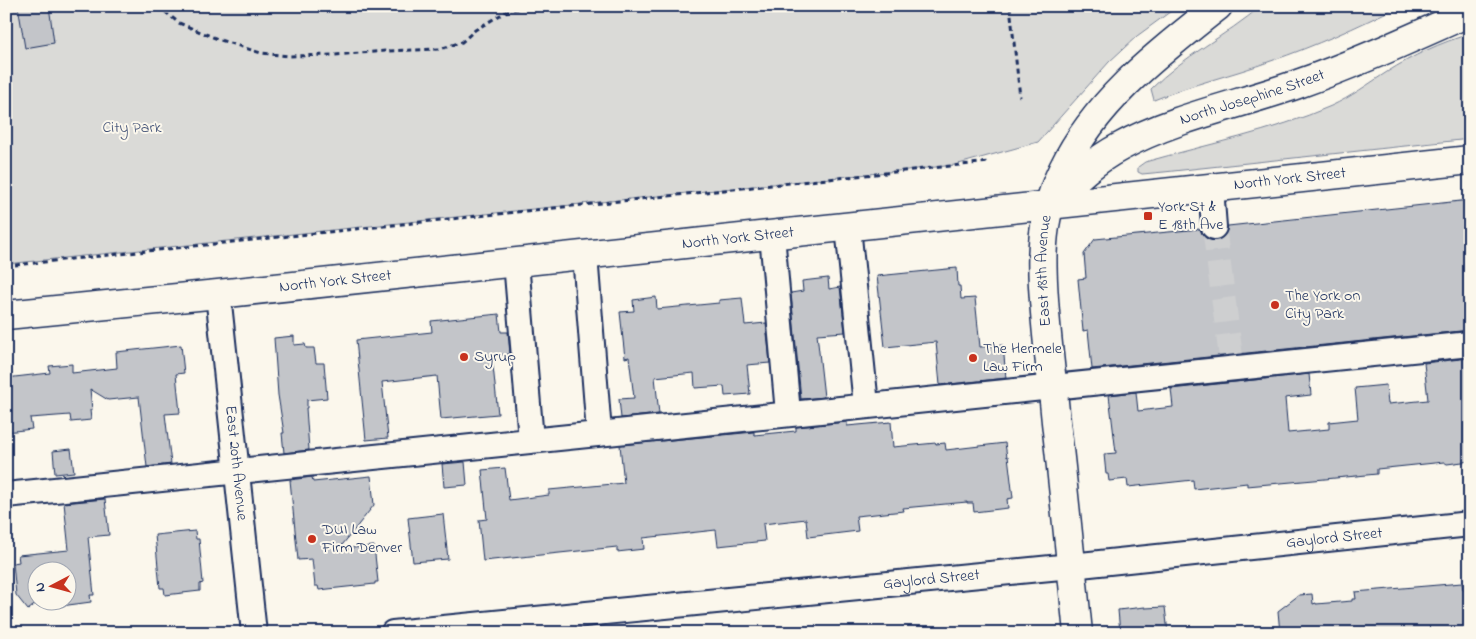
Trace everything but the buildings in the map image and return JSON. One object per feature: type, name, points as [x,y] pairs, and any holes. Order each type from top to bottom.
[{"type":"main road","name":"East 18th Avenue","points":[[1078,633],[1042,270],[1043,238],[1048,205],[1066,162],[1092,122],[1135,76],[1162,51],[1218,6]]},
{"type":"main road","name":"North Josephine Street","points":[[1048,205],[1093,164],[1119,147],[1136,139],[1171,125],[1327,73],[1379,53],[1470,12]]},
{"type":"main road","points":[[1442,163],[1470,156]]},
{"type":"main road","name":"North York Street","points":[[6,315],[1470,160]]},
{"type":"street","points":[[1211,188],[1214,227]]},
{"type":"street","points":[[848,227],[866,406]]},
{"type":"street","points":[[772,235],[788,413]]},
{"type":"street","points":[[586,255],[599,433]]},
{"type":"street","points":[[516,262],[531,440]]},
{"type":"street","name":"East 20th Avenue","points":[[218,294],[254,633]]},
{"type":"street","points":[[6,495],[1052,386],[1231,362],[1470,344]]},
{"type":"street","name":"Gaylord Street","points":[[393,633],[1071,566],[1470,524]]},
{"type":"path","points":[[158,6],[179,23],[220,40],[261,53],[288,56],[440,50],[462,42],[475,30],[507,11],[532,6]]},
{"type":"path","points":[[1010,6],[1020,97]]},
{"type":"path","points":[[6,266],[989,162]]},
{"type":"green space","name":"City Park","points":[[6,6],[1178,6],[1137,36],[1109,62],[1038,142],[955,165],[6,264]]},
{"type":"green space","points":[[1261,6],[1399,6],[1352,29],[1304,49],[1154,100],[1151,89],[1163,77]]},
{"type":"green space","points":[[1470,34],[1470,139],[1164,172],[1142,174],[1138,172],[1138,167],[1145,162],[1263,130],[1331,106],[1417,55],[1448,41]]},
{"type":"tunnel","points":[[1214,227],[1231,357]]},
{"type":"place","name":"York St & E 18th Ave","points":[[1148,216]]},
{"type":"place","name":"The York on City Park","points":[[1275,305]]},
{"type":"place","name":"Syrup","points":[[464,357]]},
{"type":"place","name":"The Hermele Law Firm","points":[[973,358]]},
{"type":"place","name":"DUI Law Firm Denver","points":[[312,539]]}]
